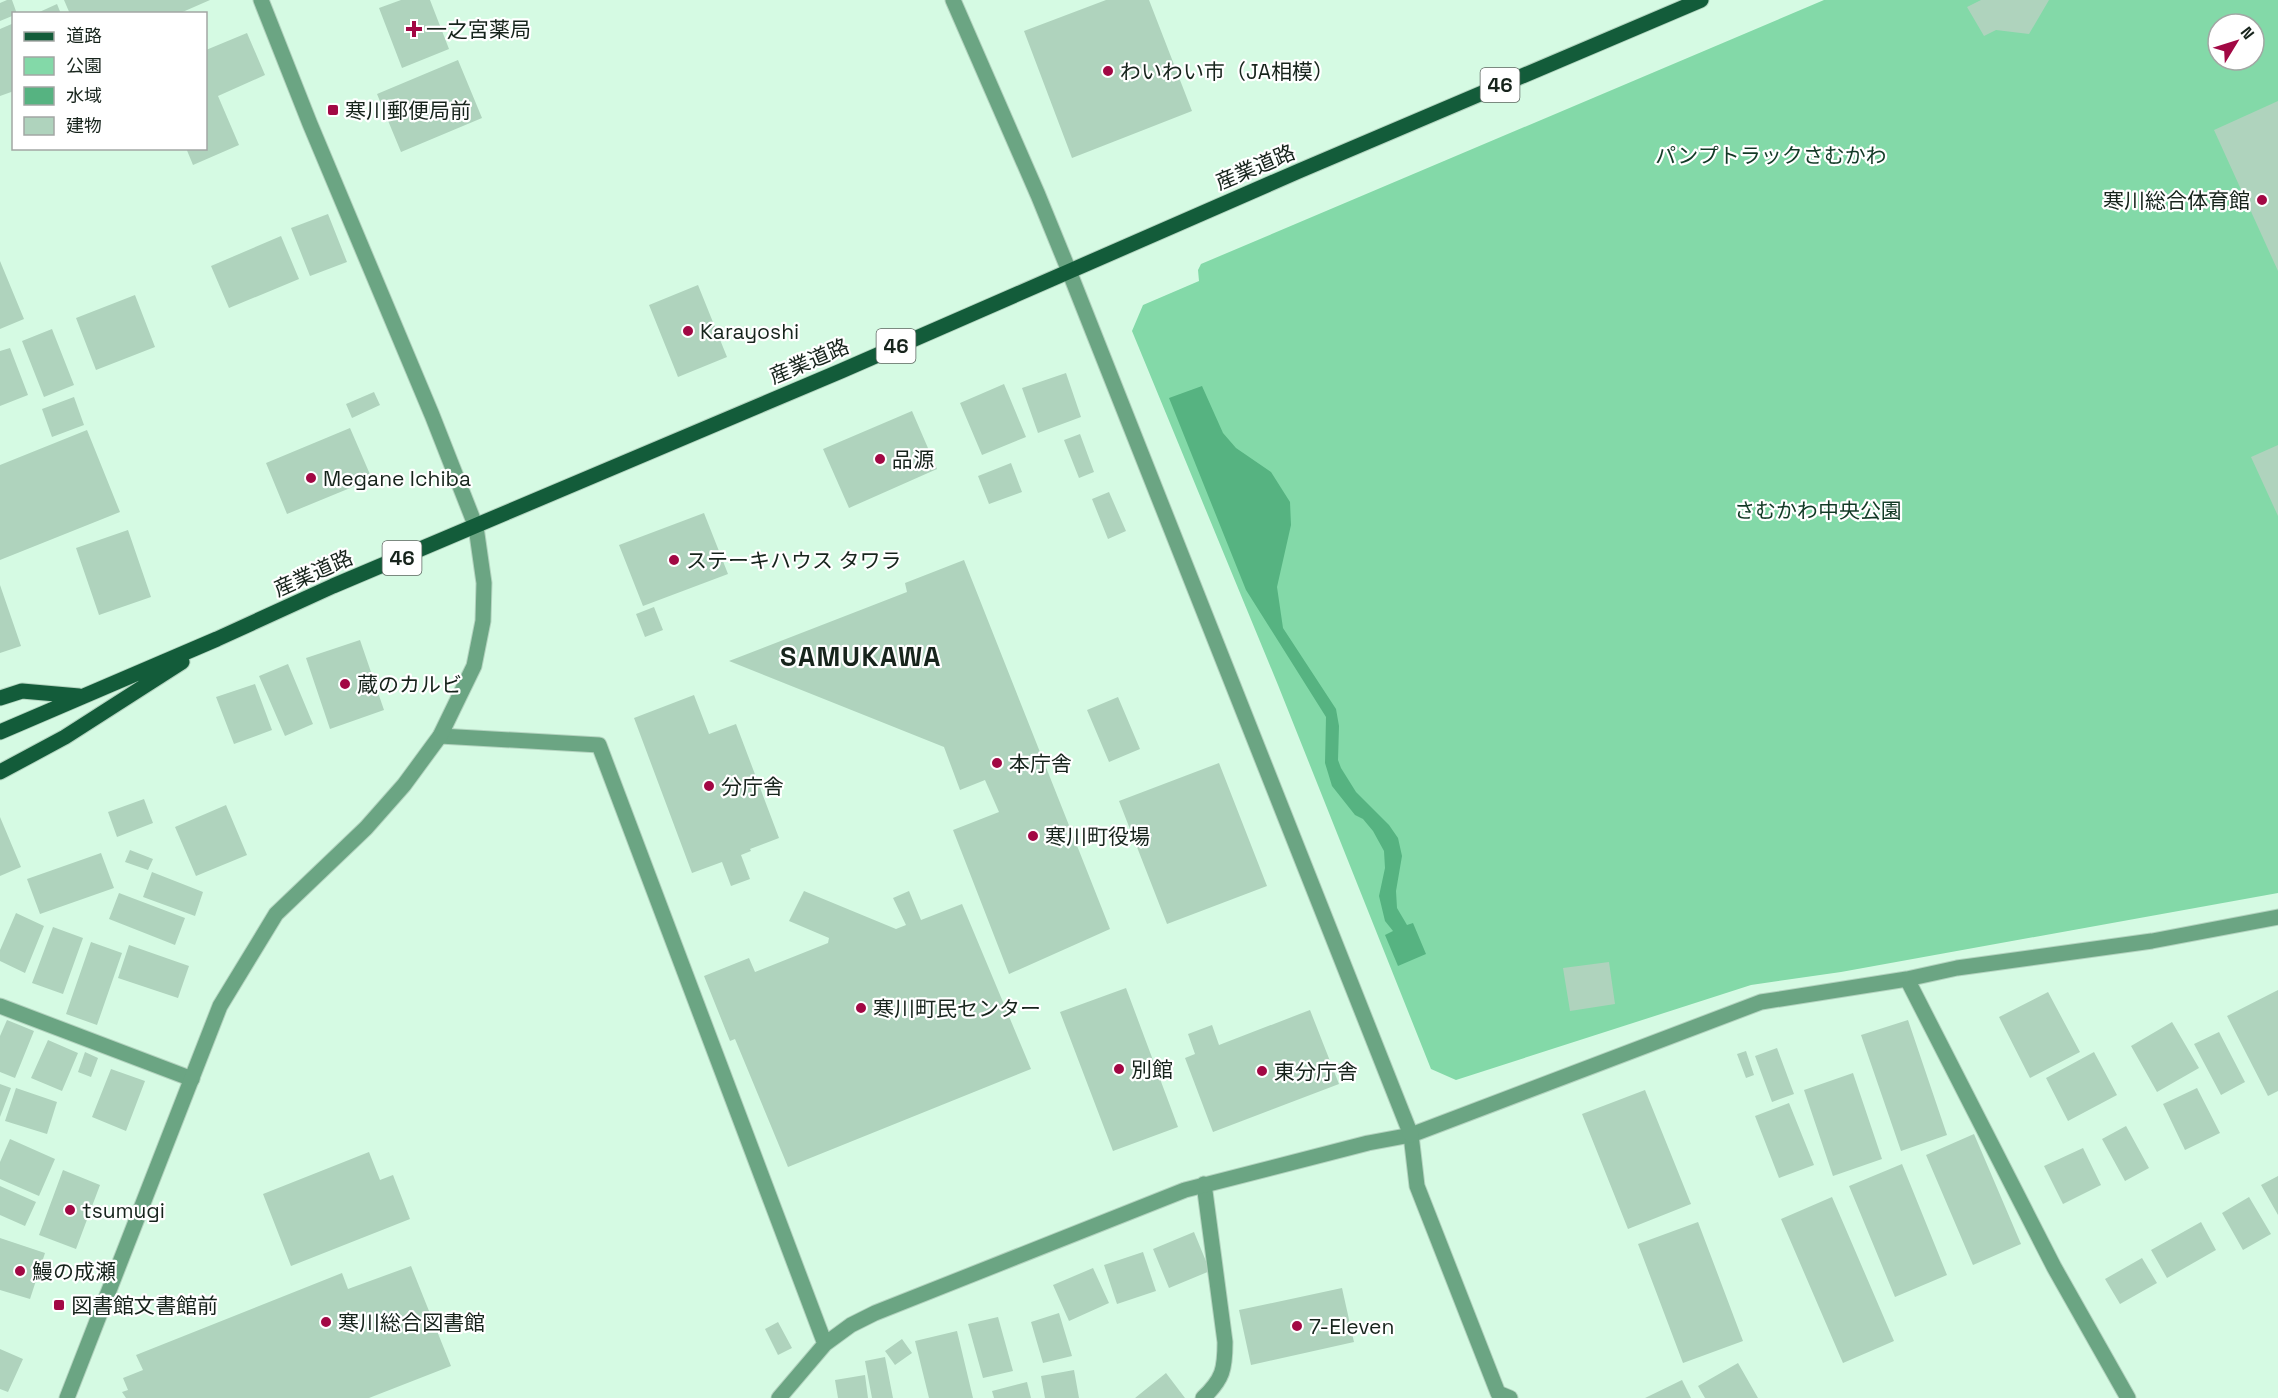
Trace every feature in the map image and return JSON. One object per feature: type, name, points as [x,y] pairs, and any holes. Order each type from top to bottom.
[{"type":"main road","name":"産業道路","points":[[0,732],[217,639],[333,586],[476,527],[1701,0]]},
{"type":"main road","points":[[0,772],[65,737],[217,639]]},
{"type":"main road","points":[[0,698],[22,691],[82,697]]},
{"type":"street","points":[[67,1398],[220,1006],[276,914],[366,828],[404,784],[440,736],[474,666],[483,621],[484,583],[476,527],[261,0]]},
{"type":"street","points":[[953,0],[1038,195],[1411,1135],[1417,1186],[1498,1393],[1510,1398]]},
{"type":"street","points":[[440,736],[598,745],[825,1344]]},
{"type":"street","points":[[779,1398],[825,1344],[852,1325],[875,1313],[1174,1194],[1204,1184],[1368,1143],[1411,1135],[1761,1002],[1907,979],[1957,968],[2152,941],[2278,917]]},
{"type":"street","points":[[1907,979],[2054,1267],[2128,1398]]},
{"type":"street","points":[[0,1006],[192,1079]]},
{"type":"street","points":[[1203,1398],[1218,1383],[1225,1365],[1225,1342],[1204,1184]]},
{"type":"green space","name":"さむかわ中央公園","points":[[1824,0],[2278,0],[2278,893],[1841,972],[1751,985],[1456,1080],[1431,1069],[1278,685],[1132,331],[1143,305],[1199,281],[1198,270],[1201,264]]},
{"type":"water","points":[[1202,386],[1223,433],[1236,448],[1271,472],[1290,502],[1291,525],[1277,587],[1283,628],[1336,709],[1339,726],[1338,760],[1341,768],[1356,792],[1389,825],[1398,838],[1402,856],[1396,891],[1397,908],[1407,925],[1413,923],[1426,954],[1398,966],[1385,935],[1393,931],[1385,921],[1379,896],[1385,868],[1384,851],[1373,831],[1363,819],[1355,815],[1332,786],[1325,763],[1326,717],[1246,590],[1169,398]]},
{"type":"building","points":[[12,0],[16,12],[12,12],[12,16],[0,21],[0,3]]},
{"type":"building","points":[[64,0],[210,0],[183,12],[69,12]]},
{"type":"building","name":"一之宮薬局","points":[[401,0],[430,0],[449,49],[402,68],[379,8]]},
{"type":"building","name":"わいわい市（JA相模）","points":[[1106,0],[1149,0],[1192,111],[1072,158],[1024,31]]},
{"type":"building","points":[[1981,0],[2049,0],[2029,34],[1996,30],[1984,36],[1967,7]]},
{"type":"building","points":[[57,4],[60,12],[39,12]]},
{"type":"building","points":[[12,24],[12,92],[0,96],[0,29]]},
{"type":"building","points":[[247,33],[265,75],[218,96],[239,145],[193,165],[187,150],[207,150],[207,50]]},
{"type":"building","points":[[458,60],[482,118],[401,152],[377,94]]},
{"type":"building","name":"寒川総合体育館","points":[[2278,101],[2278,271],[2214,130]]},
{"type":"building","points":[[328,214],[347,262],[310,276],[291,228]]},
{"type":"building","points":[[281,236],[299,279],[229,308],[211,266]]},
{"type":"building","points":[[0,261],[24,319],[0,329]]},
{"type":"building","name":"Karayoshi","points":[[698,285],[727,357],[678,377],[649,305]]},
{"type":"building","points":[[135,295],[155,347],[96,370],[76,318]]},
{"type":"building","points":[[52,329],[74,385],[44,397],[22,341]]},
{"type":"building","points":[[10,348],[28,395],[0,406],[0,351]]},
{"type":"building","points":[[1066,373],[1081,417],[1038,433],[1022,388]]},
{"type":"building","points":[[1004,384],[1026,437],[982,455],[960,403]]},
{"type":"building","points":[[374,392],[380,405],[352,418],[346,404]]},
{"type":"building","points":[[74,397],[84,425],[52,437],[42,409]]},
{"type":"building","name":"品源","points":[[912,411],[937,469],[849,508],[823,449]]},
{"type":"building","points":[[350,428],[372,479],[287,514],[266,463]]},
{"type":"building","points":[[87,430],[120,512],[0,560],[0,465]]},
{"type":"building","points":[[1080,434],[1094,472],[1079,478],[1064,440]]},
{"type":"building","points":[[2278,445],[2278,516],[2251,457]]},
{"type":"building","points":[[1011,463],[1022,492],[989,504],[978,476]]},
{"type":"building","points":[[1109,492],[1126,531],[1108,539],[1092,499]]},
{"type":"building","name":"ステーキハウス タワラ","points":[[704,513],[728,574],[643,606],[619,545]]},
{"type":"building","points":[[128,530],[151,597],[99,615],[76,548]]},
{"type":"building","name":"本庁舎","points":[[964,560],[1110,929],[1009,974],[953,830],[999,812],[985,780],[960,790],[944,747],[729,661],[907,592],[905,583]]},
{"type":"building","points":[[0,585],[21,646],[0,653]]},
{"type":"building","points":[[654,607],[663,630],[645,637],[636,614]]},
{"type":"building","name":"蔵のカルビ","points":[[360,640],[384,710],[330,729],[306,658]]},
{"type":"building","points":[[288,664],[313,724],[285,736],[259,676]]},
{"type":"building","points":[[255,684],[272,730],[234,744],[216,697]]},
{"type":"building","name":"分庁舎","points":[[694,695],[709,734],[736,724],[779,838],[750,849],[751,851],[741,855],[750,879],[731,886],[722,862],[692,873],[634,718]]},
{"type":"building","points":[[1118,697],[1140,749],[1109,762],[1087,710]]},
{"type":"building","points":[[1219,763],[1267,886],[1167,924],[1119,801]]},
{"type":"building","points":[[144,799],[153,823],[117,837],[108,812]]},
{"type":"building","points":[[226,805],[247,855],[196,876],[175,827]]},
{"type":"building","points":[[0,817],[21,867],[0,876]]},
{"type":"building","points":[[130,850],[153,859],[148,870],[125,862]]},
{"type":"building","points":[[101,853],[114,888],[40,914],[27,879]]},
{"type":"building","points":[[152,872],[203,892],[195,916],[143,897]]},
{"type":"building","name":"寒川町民センター","points":[[804,891],[896,929],[906,925],[893,898],[909,891],[921,920],[962,904],[1031,1069],[788,1167],[735,1039],[730,1041],[704,976],[749,958],[755,972],[828,943],[829,938],[789,921]]},
{"type":"building","points":[[119,893],[185,918],[175,945],[109,919]]},
{"type":"building","points":[[16,913],[44,926],[25,973],[0,961],[0,950]]},
{"type":"building","points":[[53,927],[83,938],[63,994],[32,983]]},
{"type":"building","points":[[91,942],[122,953],[97,1025],[66,1014]]},
{"type":"building","points":[[129,945],[189,966],[178,998],[118,978]]},
{"type":"building","points":[[1609,962],[1615,1004],[1570,1011],[1563,968]]},
{"type":"building","name":"別館","points":[[1126,988],[1178,1127],[1113,1151],[1060,1012]]},
{"type":"building","points":[[2278,990],[2278,1091],[2268,1096],[2227,1016]]},
{"type":"building","points":[[2048,992],[2080,1052],[2030,1078],[1999,1017]]},
{"type":"building","name":"東分庁舎","points":[[1310,1010],[1339,1084],[1213,1132],[1185,1058],[1195,1054],[1188,1034],[1212,1025],[1219,1045]]},
{"type":"building","points":[[7,1020],[34,1031],[15,1078],[0,1072],[0,1036]]},
{"type":"building","points":[[1908,1020],[1947,1135],[1901,1151],[1861,1035]]},
{"type":"building","points":[[2172,1022],[2199,1068],[2157,1092],[2131,1046]]},
{"type":"building","points":[[2219,1032],[2245,1082],[2221,1095],[2194,1044]]},
{"type":"building","points":[[48,1040],[78,1053],[62,1091],[31,1078]]},
{"type":"building","points":[[1777,1048],[1794,1094],[1772,1102],[1755,1056]]},
{"type":"building","points":[[1746,1051],[1754,1075],[1746,1078],[1737,1054]]},
{"type":"building","points":[[85,1052],[98,1058],[91,1077],[78,1072]]},
{"type":"building","points":[[2094,1052],[2117,1095],[2068,1121],[2046,1078]]},
{"type":"building","points":[[111,1069],[145,1081],[126,1131],[92,1117]]},
{"type":"building","points":[[1853,1073],[1882,1159],[1833,1176],[1804,1090]]},
{"type":"building","points":[[0,1084],[11,1088],[0,1117]]},
{"type":"building","points":[[16,1088],[57,1102],[47,1134],[5,1121]]},
{"type":"building","points":[[2197,1088],[2220,1133],[2185,1150],[2163,1104]]},
{"type":"building","points":[[1645,1090],[1691,1204],[1628,1229],[1582,1114]]},
{"type":"building","points":[[1789,1103],[1814,1165],[1779,1178],[1755,1116]]},
{"type":"building","points":[[2126,1126],[2149,1168],[2125,1181],[2102,1139]]},
{"type":"building","points":[[1974,1134],[2021,1244],[1973,1265],[1926,1155]]},
{"type":"building","points":[[10,1139],[55,1159],[39,1196],[0,1179],[0,1162]]},
{"type":"building","points":[[2083,1148],[2101,1185],[2063,1204],[2044,1166]]},
{"type":"building","points":[[369,1152],[380,1180],[393,1175],[410,1219],[291,1266],[263,1194]]},
{"type":"building","points":[[1902,1164],[1947,1275],[1895,1297],[1849,1186]]},
{"type":"building","name":"tsumugi","points":[[63,1170],[100,1185],[76,1249],[39,1235]]},
{"type":"building","points":[[2278,1176],[2278,1215],[2261,1185]]},
{"type":"building","points":[[0,1186],[36,1202],[25,1226],[0,1215]]},
{"type":"building","points":[[1832,1197],[1894,1341],[1843,1363],[1781,1219]]},
{"type":"building","points":[[2249,1197],[2271,1234],[2243,1250],[2222,1213]]},
{"type":"building","points":[[1698,1222],[1743,1341],[1683,1363],[1638,1244]]},
{"type":"building","points":[[2201,1222],[2216,1250],[2167,1278],[2151,1250]]},
{"type":"building","points":[[1194,1232],[1210,1271],[1169,1288],[1153,1249]]},
{"type":"building","name":"鰻の成瀬","points":[[0,1238],[45,1253],[30,1299],[0,1290]]},
{"type":"building","points":[[1143,1252],[1156,1291],[1117,1304],[1104,1265]]},
{"type":"building","points":[[2142,1258],[2157,1283],[2120,1304],[2105,1279]]},
{"type":"building","name":"寒川総合図書館","points":[[411,1266],[451,1366],[369,1398],[126,1398],[122,1392],[128,1390],[123,1378],[143,1370],[136,1355],[342,1273],[348,1289]]},
{"type":"building","points":[[1093,1268],[1109,1303],[1069,1321],[1053,1285]]},
{"type":"building","name":"7-Eleven","points":[[1342,1288],[1354,1342],[1251,1365],[1239,1310]]},
{"type":"building","points":[[1059,1313],[1072,1356],[1043,1363],[1031,1322]]},
{"type":"building","points":[[998,1317],[1013,1371],[983,1378],[968,1324]]},
{"type":"building","points":[[778,1322],[792,1348],[778,1355],[765,1329]]},
{"type":"building","points":[[957,1331],[973,1398],[929,1398],[915,1341]]},
{"type":"building","points":[[902,1339],[912,1353],[895,1365],[885,1351]]},
{"type":"building","points":[[0,1349],[23,1359],[8,1392],[0,1389]]},
{"type":"building","points":[[885,1357],[893,1398],[872,1398],[865,1361]]},
{"type":"building","points":[[1738,1363],[1758,1398],[1705,1398],[1698,1386]]},
{"type":"building","points":[[1074,1370],[1079,1398],[1045,1398],[1041,1376]]},
{"type":"building","points":[[1166,1373],[1185,1398],[1135,1398]]},
{"type":"building","points":[[865,1375],[868,1398],[838,1398],[835,1380]]},
{"type":"building","points":[[1682,1380],[1691,1398],[1645,1398]]},
{"type":"building","points":[[1027,1382],[1031,1398],[994,1398],[992,1391]]},
{"type":"place","name":"一之宮薬局","points":[[414,29]]},
{"type":"place","name":"わいわい市（JA相模）","points":[[1108,71]]},
{"type":"place","name":"寒川郵便局前","points":[[333,110]]},
{"type":"place","name":"寒川総合体育館","points":[[2262,200]]},
{"type":"place","name":"Karayoshi","points":[[688,331]]},
{"type":"place","name":"品源","points":[[880,459]]},
{"type":"place","name":"Megane Ichiba","points":[[311,478]]},
{"type":"place","name":"ステーキハウス タワラ","points":[[674,560]]},
{"type":"place","name":"蔵のカルビ","points":[[345,684]]},
{"type":"place","name":"本庁舎","points":[[997,763]]},
{"type":"place","name":"分庁舎","points":[[709,786]]},
{"type":"place","name":"寒川町役場","points":[[1033,836]]},
{"type":"place","name":"寒川町民センター","points":[[861,1008]]},
{"type":"place","name":"別館","points":[[1119,1069]]},
{"type":"place","name":"東分庁舎","points":[[1262,1071]]},
{"type":"place","name":"tsumugi","points":[[70,1210]]},
{"type":"place","name":"鰻の成瀬","points":[[20,1271]]},
{"type":"place","name":"図書館文書館前","points":[[59,1305]]},
{"type":"place","name":"寒川総合図書館","points":[[326,1322]]},
{"type":"place","name":"7-Eleven","points":[[1297,1326]]},
{"type":"district","name":"SAMUKAWA","points":[[861,656]]},
{"type":"park label","name":"パンプトラックさむかわ","points":[[1771,155]]}]
